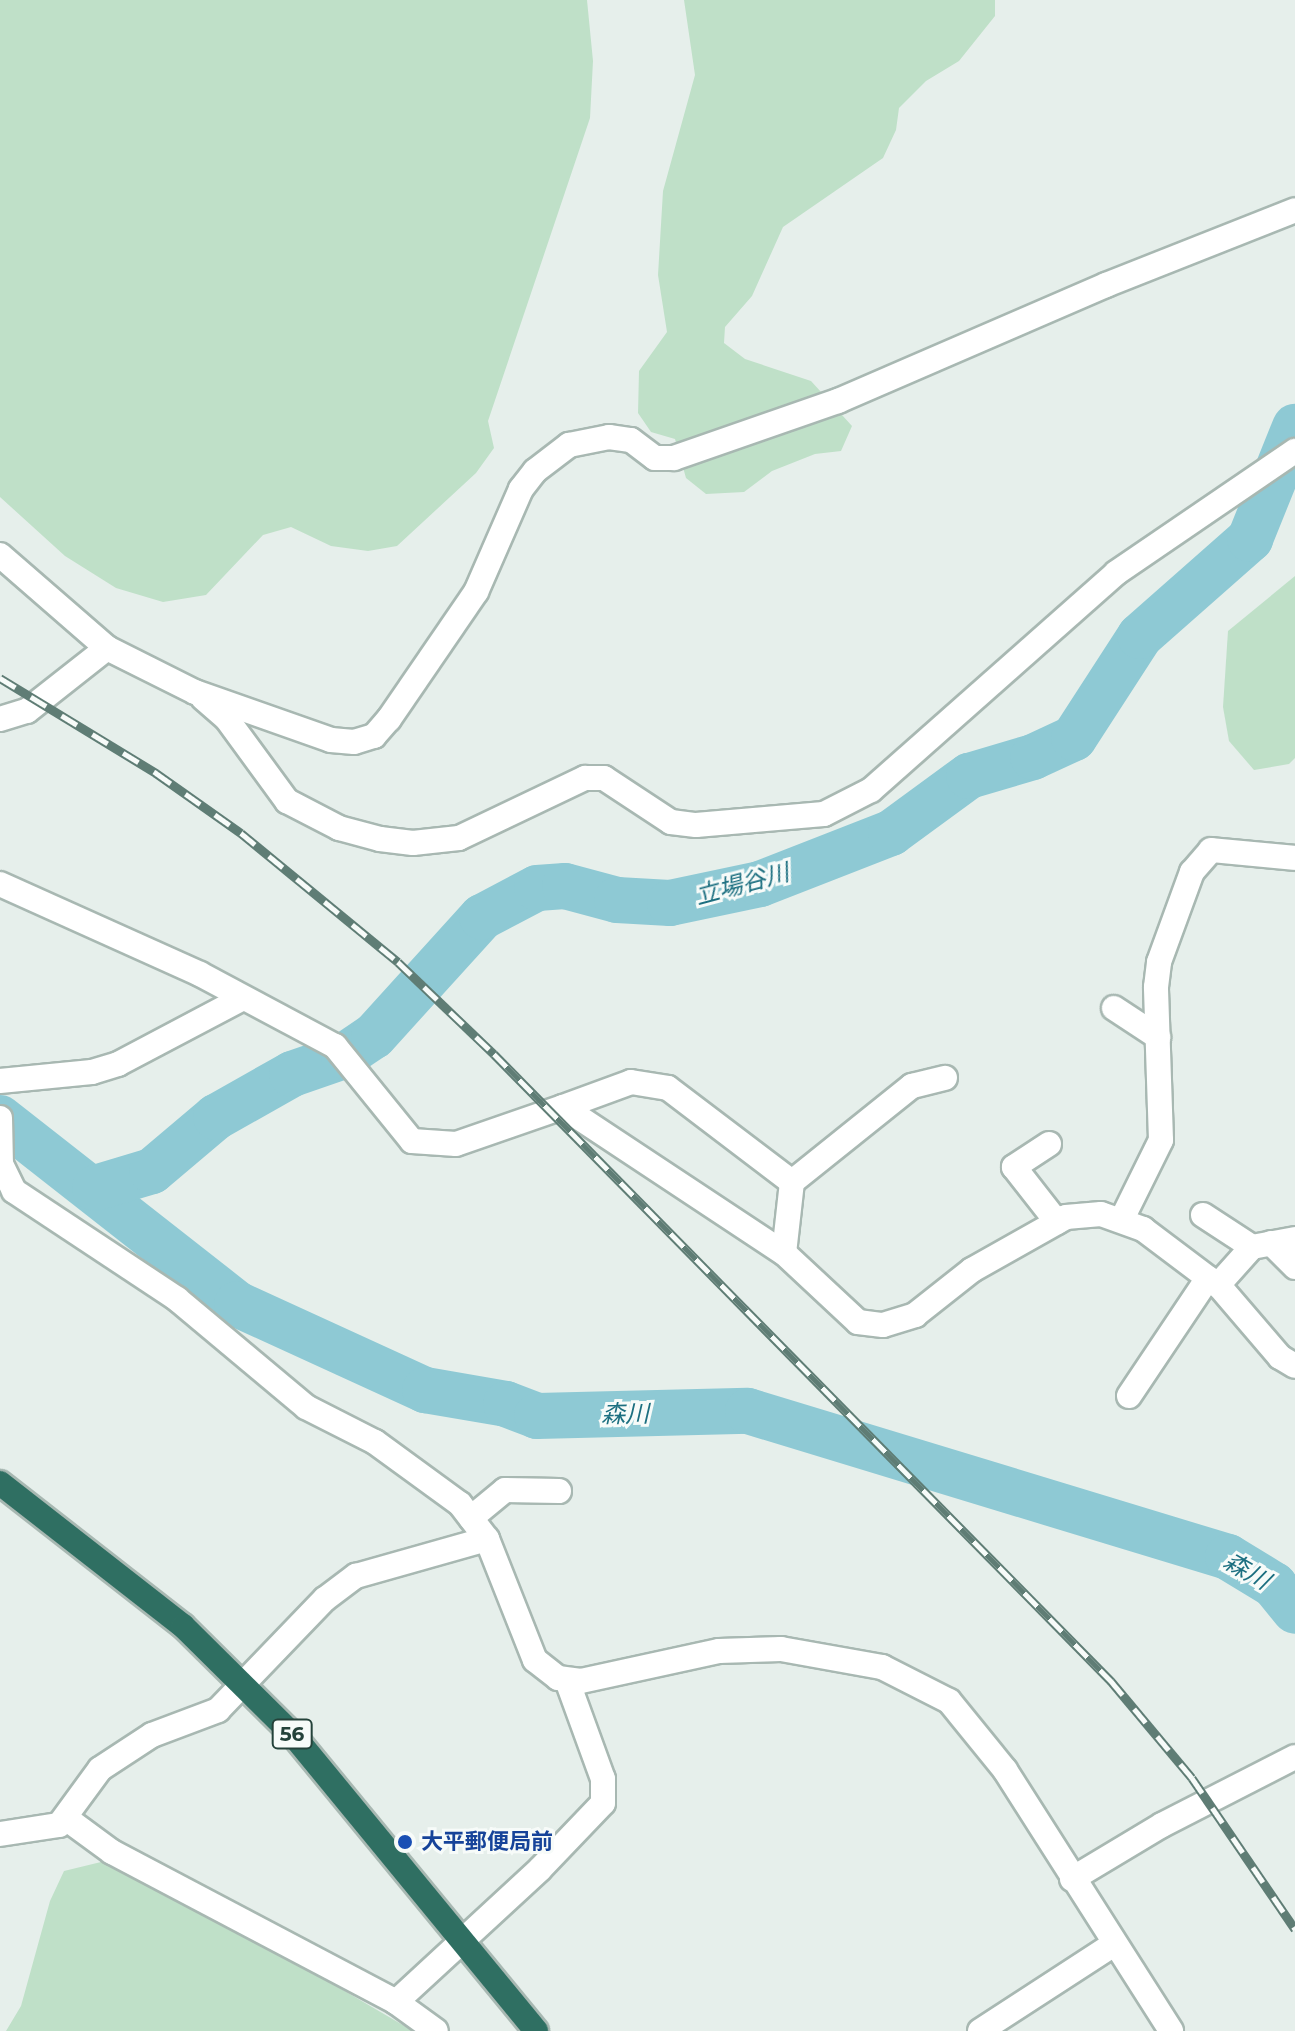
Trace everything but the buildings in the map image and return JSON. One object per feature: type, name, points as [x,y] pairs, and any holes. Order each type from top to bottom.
[{"type":"highway","name":"56","points":[[0,1483],[139,1589],[244,1685],[293,1735],[462,1937],[536,2031]]},
{"type":"street","points":[[0,555],[107,648],[195,692],[331,740],[374,736],[476,592],[521,489],[535,471],[569,445],[609,437],[631,440],[655,458],[674,458],[838,401],[1295,210]]},
{"type":"street","points":[[195,692],[227,719],[287,801],[339,828],[380,839],[413,843],[459,838],[585,778],[604,778],[671,822],[696,825],[824,814],[871,790],[1116,573],[1295,451]]},
{"type":"street","points":[[0,719],[27,711],[107,648]]},
{"type":"street","points":[[1122,1219],[1161,1140],[1159,962],[1200,856],[1223,849],[1295,858]]},
{"type":"street","points":[[0,884],[200,974],[335,1046],[412,1141],[456,1144],[631,1082],[649,1081],[668,1088],[792,1182]]},
{"type":"street","points":[[0,1086],[105,1068],[243,998]]},
{"type":"street","points":[[1114,1008],[1158,1037]]},
{"type":"street","points":[[784,1253],[792,1182],[912,1086],[945,1078]]},
{"type":"street","points":[[563,1107],[784,1253],[858,1322],[883,1325],[915,1315],[972,1270],[1057,1222],[1080,1214],[1122,1219],[1213,1281],[1280,1357],[1295,1366]]},
{"type":"street","points":[[0,1118],[4,1193],[177,1299],[306,1407],[375,1442],[438,1484],[487,1539],[535,1660],[567,1680],[581,1681],[748,1649],[781,1649],[882,1667],[949,1701],[1005,1770],[1171,2031]]},
{"type":"street","points":[[1049,1144],[1014,1167],[1057,1222]]},
{"type":"street","points":[[1203,1215],[1273,1243],[1295,1267]]},
{"type":"street","points":[[1129,1396],[1213,1281],[1273,1243]]},
{"type":"street","points":[[471,1518],[505,1490],[559,1491]]},
{"type":"street","points":[[0,1834],[59,1825],[67,1819],[100,1769],[152,1735],[218,1710],[325,1599],[356,1576],[487,1539]]},
{"type":"street","points":[[396,2002],[462,1937],[540,1869],[603,1803],[603,1779],[567,1680]]},
{"type":"street","points":[[1072,1879],[1162,1825],[1295,1757]]},
{"type":"street","points":[[67,1819],[112,1852],[396,2002],[436,2031]]},
{"type":"street","points":[[980,2031],[1114,1944]]},
{"type":"green space","points":[[0,0],[587,0],[593,61],[590,118],[488,421],[494,448],[476,473],[397,546],[368,551],[331,546],[291,527],[263,535],[206,595],[163,602],[116,588],[65,556],[0,497]]},
{"type":"green space","points":[[684,0],[995,0],[995,16],[959,61],[926,81],[899,108],[896,130],[883,158],[783,227],[752,296],[725,327],[724,343],[745,359],[811,381],[852,426],[841,451],[815,454],[772,471],[744,492],[706,494],[686,478],[675,439],[651,432],[638,413],[639,371],[667,332],[658,275],[663,191],[695,75]]},
{"type":"green space","points":[[1295,576],[1295,758],[1289,764],[1254,770],[1229,741],[1223,707],[1228,631]]},
{"type":"green space","points":[[138,1853],[223,1920],[413,2031],[6,2031],[21,2006],[50,1901],[64,1871]]},
{"type":"waterway","name":"立場谷川","points":[[95,1188],[152,1171],[216,1117],[292,1074],[344,1056],[374,1036],[482,917],[537,888],[565,886],[617,900],[670,903],[760,884],[891,833],[969,776],[1033,757],[1074,738],[1140,636],[1250,539],[1295,427]]},
{"type":"waterway","name":"森川","points":[[0,1118],[237,1304],[425,1390],[506,1404],[537,1416],[748,1411],[1228,1557],[1274,1585],[1295,1611]]},
{"type":"railway","points":[[0,678],[156,773],[241,833],[398,962],[494,1054],[1111,1681],[1192,1778],[1295,1929]]},
{"type":"place","name":"大平郵便局前","points":[[405,1842]]}]
